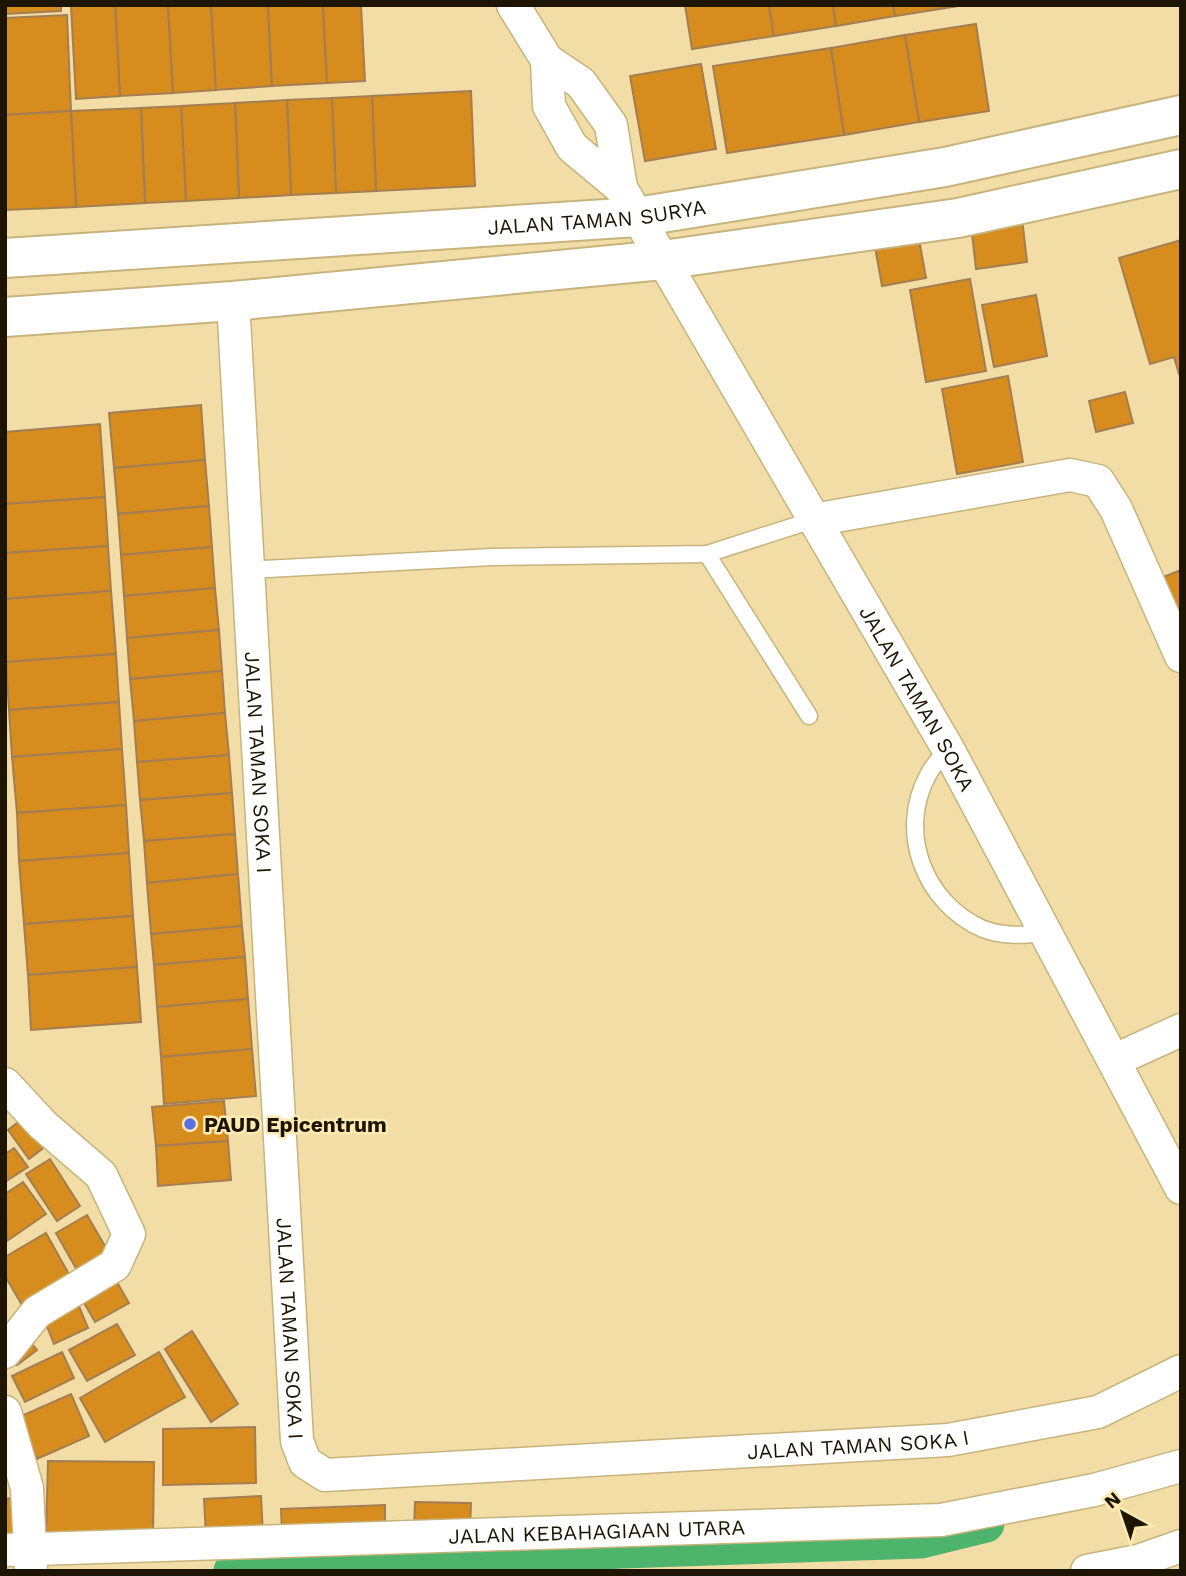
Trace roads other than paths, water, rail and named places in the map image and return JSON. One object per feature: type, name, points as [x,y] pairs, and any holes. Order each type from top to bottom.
[{"type":"street","points":[[513,5],[547,60],[581,83],[611,125],[629,202]]},
{"type":"street","points":[[547,60],[549,106],[572,147],[629,202]]},
{"type":"street","name":"JALAN TAMAN SURYA","points":[[5,258],[629,202],[945,167],[1181,115]]},
{"type":"street","points":[[5,317],[233,301],[663,260],[958,218],[1181,169]]},
{"type":"street","name":"JALAN TAMAN SOKA","points":[[629,202],[947,748],[1048,933],[1181,1188]]},
{"type":"street","name":"JALAN TAMAN SOKA I","points":[[233,301],[297,1441],[305,1462],[325,1475],[948,1440],[1098,1412],[1181,1371]]},
{"type":"street","points":[[813,520],[1070,475],[1098,481],[1116,509],[1181,656]]},
{"type":"street","points":[[1115,1060],[1181,1030]]},
{"type":"street","points":[[5,1084],[43,1125],[101,1175],[129,1234],[115,1265],[37,1312],[5,1352]]},
{"type":"street","points":[[5,1412],[27,1488],[22,1556]]},
{"type":"street","name":"JALAN KEBAHAGIAAN UTARA","points":[[22,1556],[940,1520],[1094,1490],[1181,1466]]},
{"type":"street","points":[[1087,1571],[1138,1561],[1181,1546]]},
{"type":"lane","points":[[247,570],[492,557],[707,554],[813,520]]},
{"type":"lane","points":[[707,554],[809,716]]},
{"type":"lane","points":[[947,748],[928,774],[917,803],[914,834],[920,865],[935,892],[958,915],[985,929],[1016,936],[1048,933]]},
{"type":"waterway","points":[[232,1571],[621,1550],[921,1540],[986,1524]]},
{"type":"place","name":"PAUD Epicentrum","points":[[190,1124]]}]
